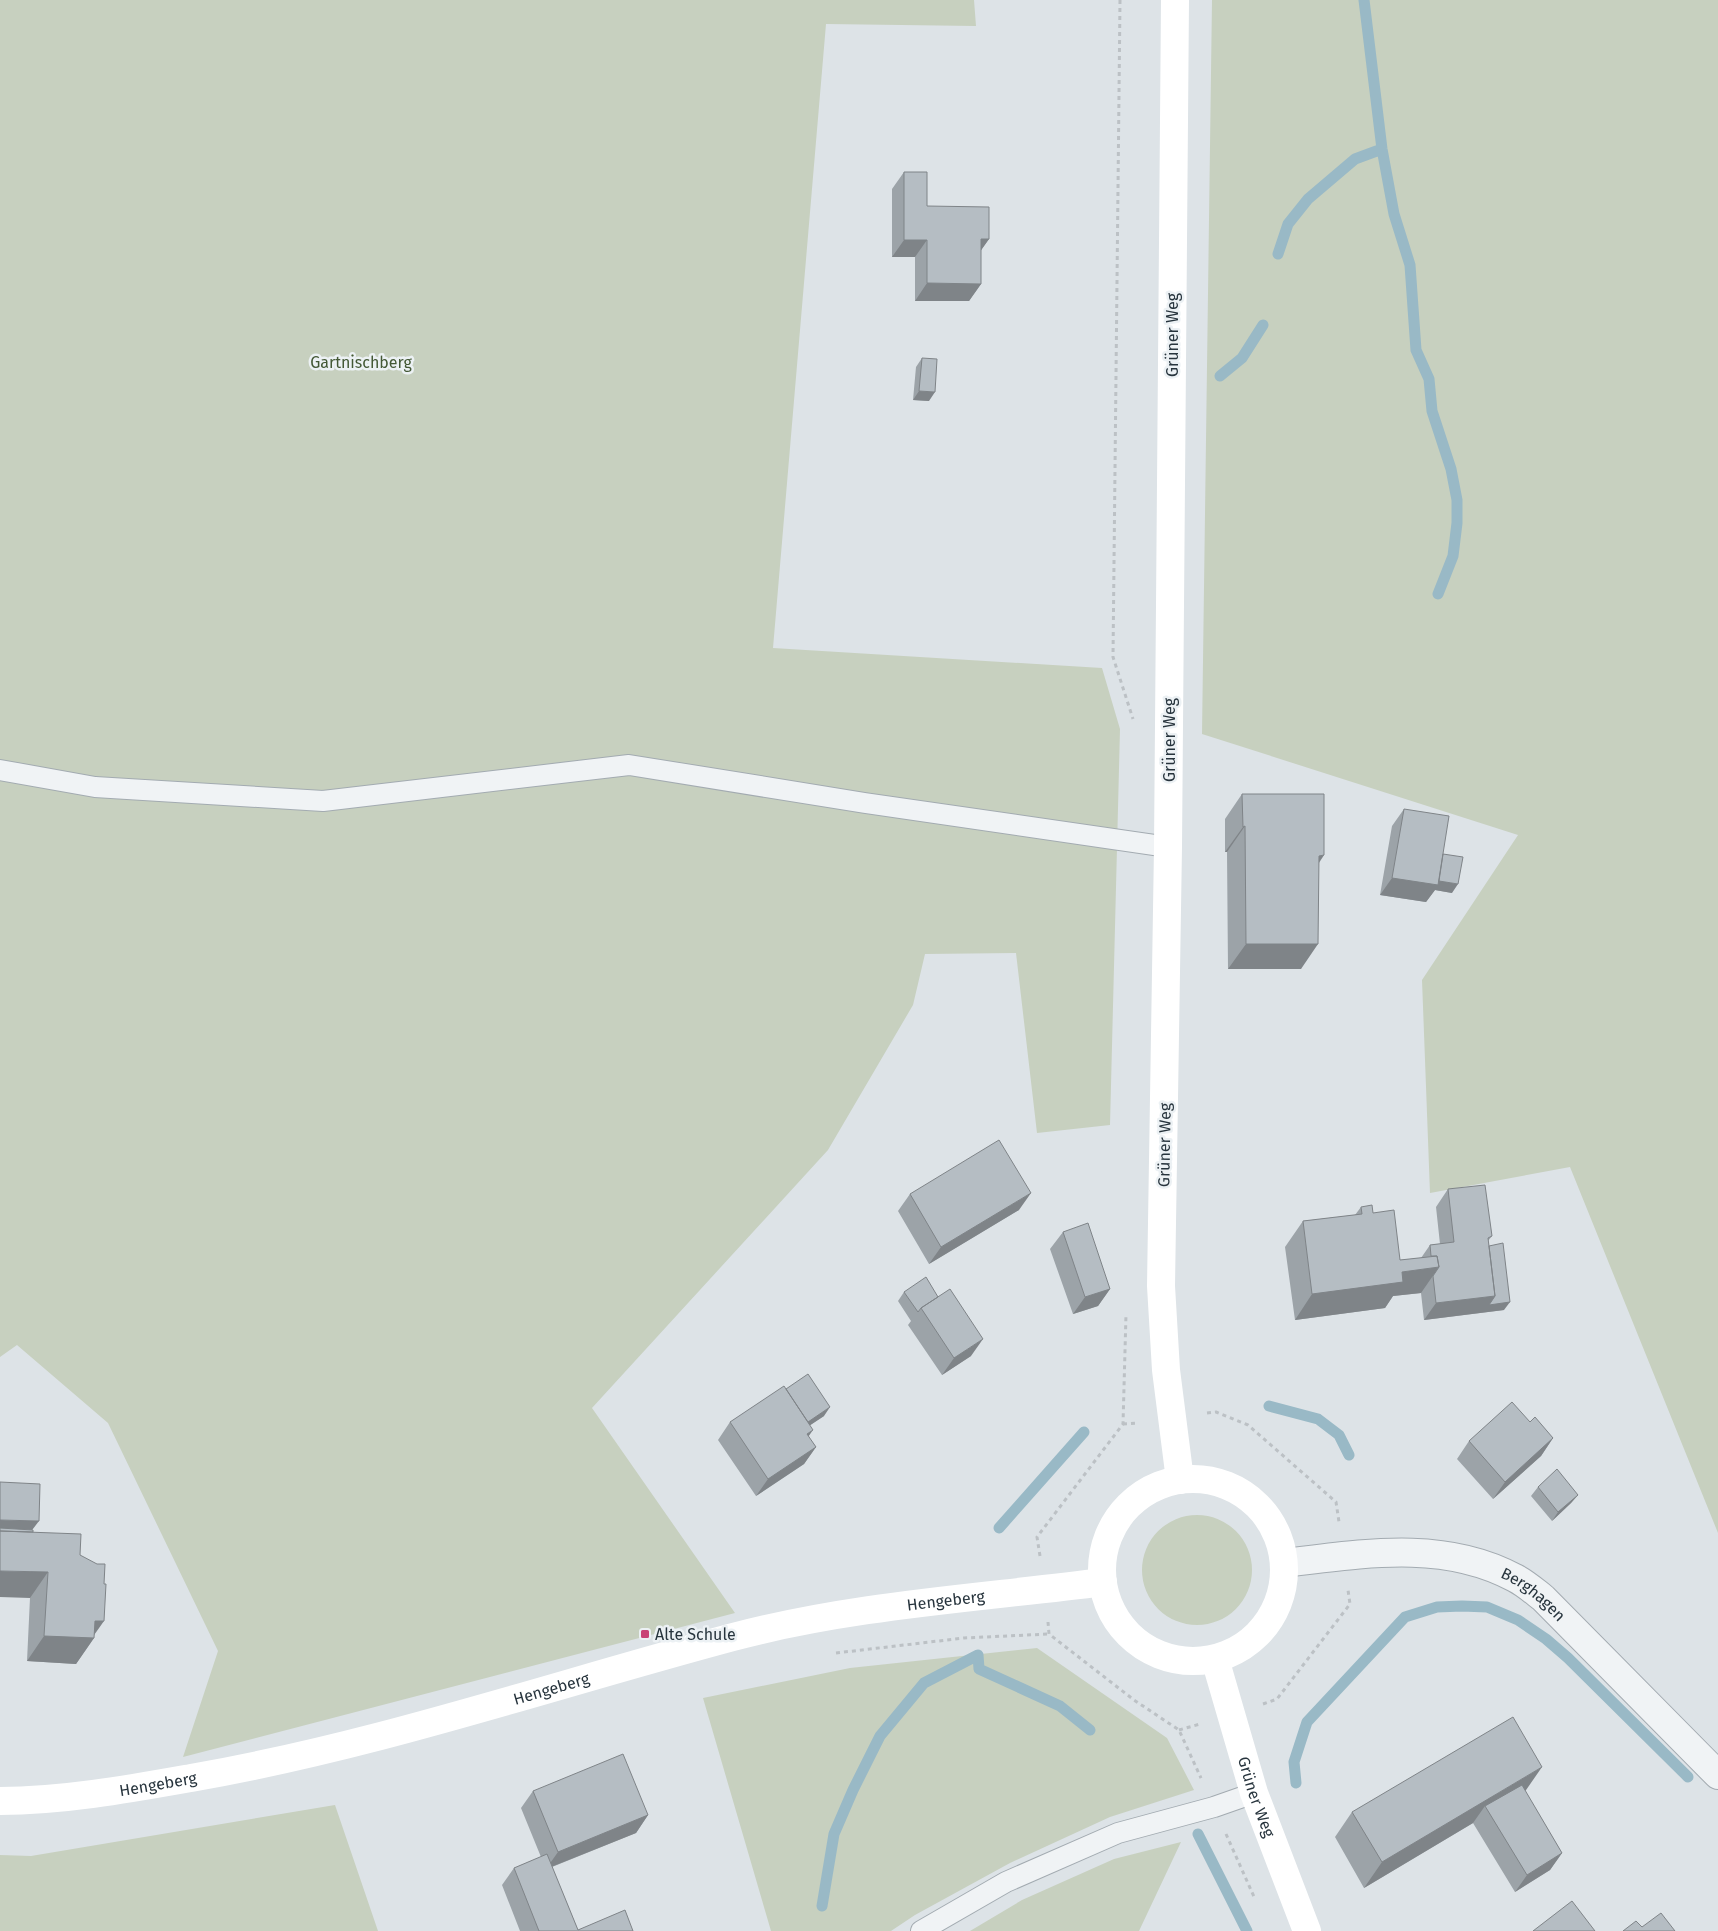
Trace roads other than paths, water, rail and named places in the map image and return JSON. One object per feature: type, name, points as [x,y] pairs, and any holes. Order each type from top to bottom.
[{"type":"street","name":"Grüner Weg","points":[[1175,0],[1168,847],[1161,1286],[1166,1370],[1180,1480]]},
{"type":"street","points":[[1180,1480],[1210,1480],[1238,1491],[1261,1509],[1277,1534],[1284,1563],[1282,1588],[1274,1613],[1259,1634],[1239,1650],[1215,1659],[1184,1662],[1155,1654],[1130,1636],[1112,1612],[1103,1582],[1103,1554],[1113,1527],[1130,1504],[1153,1488],[1180,1480]]},
{"type":"street","name":"Berghagen","points":[[1284,1563],[1380,1552],[1428,1553],[1470,1560],[1516,1578],[1543,1598],[1718,1775]]},
{"type":"street","name":"Hengeberg","points":[[0,1800],[30,1801],[154,1785],[270,1764],[446,1718],[737,1636],[859,1611],[1103,1582]]},
{"type":"street","name":"Grüner Weg","points":[[1215,1659],[1254,1793],[1307,1931]]},
{"type":"lane","points":[[0,770],[95,786],[323,801],[629,765],[875,804],[1168,847]]},
{"type":"lane","points":[[921,1931],[1006,1882],[1118,1833],[1214,1807],[1254,1793]]},
{"type":"waterway","points":[[1364,0],[1382,149],[1394,214],[1410,265],[1416,350],[1429,379],[1432,411],[1451,469],[1457,500],[1457,523],[1453,556],[1438,594]]},
{"type":"waterway","points":[[1278,254],[1288,224],[1308,199],[1355,159],[1382,149]]},
{"type":"waterway","points":[[1220,376],[1242,358],[1263,325]]},
{"type":"waterway","points":[[1269,1406],[1318,1419],[1339,1435],[1349,1455]]},
{"type":"waterway","points":[[999,1528],[1084,1432]]},
{"type":"waterway","points":[[1296,1783],[1294,1762],[1307,1722],[1405,1617],[1437,1607],[1462,1606],[1487,1607],[1518,1620],[1546,1639],[1568,1658],[1688,1777]]},
{"type":"waterway","points":[[822,1906],[834,1834],[853,1790],[880,1736],[924,1683],[978,1655],[979,1669],[1060,1706],[1090,1730]]},
{"type":"waterway","points":[[1198,1834],[1247,1931]]},
{"type":"place","name":"Alte Schule","points":[[645,1634]]},
{"type":"park label","name":"Gartnischberg","points":[[361,362]]}]
